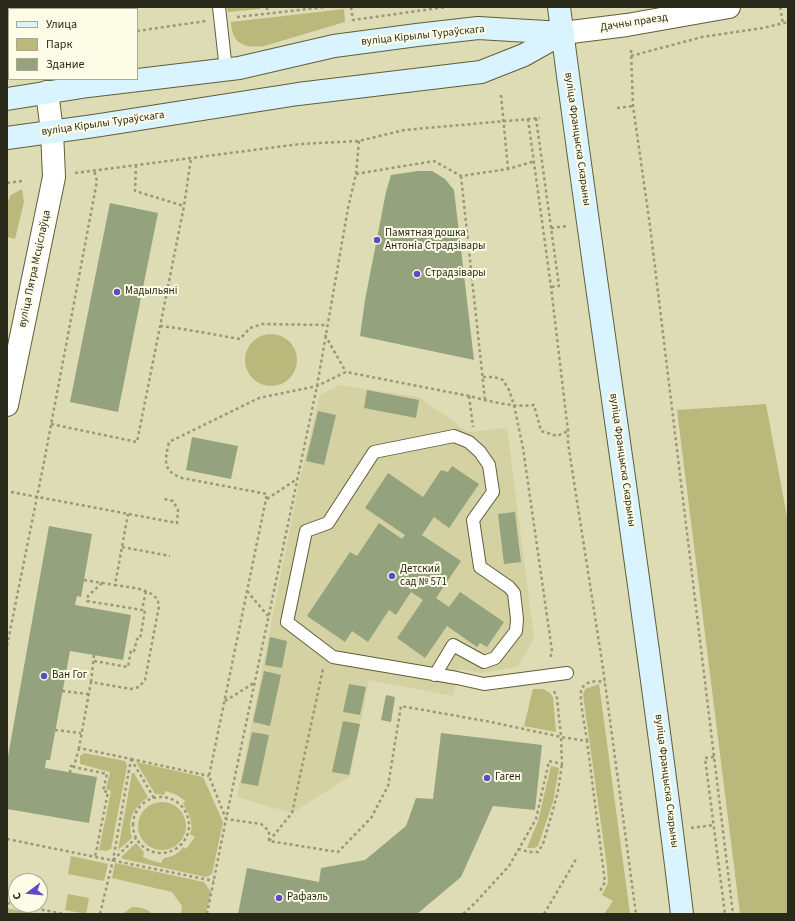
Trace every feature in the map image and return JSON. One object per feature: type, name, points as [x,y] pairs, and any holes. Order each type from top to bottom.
[{"type":"main road","name":"вуліца Францыска Скарыны","points":[[559,7],[647,638],[682,914]]},
{"type":"main road","name":"вуліца Кірылы Тураўскага","points":[[7,99],[88,86],[239,68],[334,46],[417,35],[478,28],[562,33]]},
{"type":"main road","name":"вуліца Кірылы Тураўскага","points":[[7,138],[298,94],[481,72],[524,55],[562,33]]},
{"type":"street","name":"Дачны праезд","points":[[562,33],[627,25],[729,7]]},
{"type":"street","name":"вуліца Пятра Мсціслаўца","points":[[7,405],[54,177],[52,132],[47,92]]},
{"type":"lane","points":[[220,7],[226,70]]},
{"type":"lane","points":[[435,675],[453,645],[484,662],[495,658],[516,631],[517,619],[514,592],[480,567],[473,520],[493,492],[489,465],[480,452],[469,442],[454,436],[374,452],[328,523],[306,531],[287,622],[333,657],[484,684],[567,673]]},
{"type":"path","points":[[267,7],[267,13]]},
{"type":"path","points":[[351,7],[353,20],[446,7]]},
{"type":"path","points":[[780,7],[783,24]]},
{"type":"path","points":[[631,56],[702,37],[763,28],[788,22]]},
{"type":"path","points":[[631,50],[633,106],[652,242],[733,914]]},
{"type":"path","points":[[501,95],[508,169]]},
{"type":"path","points":[[617,108],[633,106]]},
{"type":"path","points":[[75,173],[300,144],[358,141],[404,130],[538,118],[559,286],[551,287]]},
{"type":"path","points":[[528,119],[551,287],[568,431],[568,443],[605,682],[636,914]]},
{"type":"path","points":[[207,914],[326,335],[348,208],[356,174],[358,141]]},
{"type":"path","points":[[51,424],[137,442],[184,206],[191,158]]},
{"type":"path","points":[[356,174],[434,161],[461,176],[508,169],[534,161]]},
{"type":"path","points":[[136,165],[135,191],[184,206]]},
{"type":"path","points":[[7,646],[44,462],[97,181],[94,170]]},
{"type":"path","points":[[461,176],[485,400]]},
{"type":"path","points":[[7,183],[22,181]]},
{"type":"path","points":[[160,326],[240,339],[250,328],[262,324],[327,325]]},
{"type":"path","points":[[326,335],[346,372]]},
{"type":"path","points":[[226,819],[209,776],[267,494],[173,475],[168,469],[165,458],[169,442],[259,398],[316,386],[346,372],[485,400],[514,405],[534,405],[541,431],[557,436],[568,431]]},
{"type":"path","points":[[483,377],[494,377],[503,380],[509,390],[514,405],[523,448],[552,651],[548,664]]},
{"type":"path","points":[[469,396],[477,449]]},
{"type":"path","points":[[266,499],[297,479]]},
{"type":"path","points":[[11,492],[177,523],[178,510],[174,501],[164,500]]},
{"type":"path","points":[[115,585],[128,514]]},
{"type":"path","points":[[122,547],[170,556]]},
{"type":"path","points":[[84,580],[146,591],[155,596],[158,600],[159,606],[146,680],[139,687],[131,689],[91,682]]},
{"type":"path","points":[[94,661],[128,667],[131,650],[134,651],[137,639],[140,639],[145,610],[87,600],[88,596],[102,583]]},
{"type":"path","points":[[247,590],[268,617]]},
{"type":"path","points":[[142,610],[146,591]]},
{"type":"path","points":[[269,841],[292,813],[327,652]]},
{"type":"path","points":[[74,767],[89,694],[94,655]]},
{"type":"path","points":[[600,894],[605,882],[581,696],[582,688],[588,683],[596,680],[605,682]]},
{"type":"path","points":[[224,701],[254,683]]},
{"type":"path","points":[[62,691],[89,694]]},
{"type":"path","points":[[518,849],[529,852],[538,852],[543,844],[558,791],[562,764],[561,737],[557,698],[554,691]]},
{"type":"path","points":[[269,841],[338,852],[371,818],[388,786],[401,706],[587,741]]},
{"type":"path","points":[[55,730],[81,733]]},
{"type":"path","points":[[79,748],[209,776]]},
{"type":"path","points":[[714,757],[705,758],[725,914]]},
{"type":"path","points":[[131,759],[154,798]]},
{"type":"path","points":[[100,914],[113,860],[131,759]]},
{"type":"path","points":[[463,914],[509,866],[536,819],[549,761],[562,764]]},
{"type":"path","points":[[70,773],[71,766],[107,774],[103,791],[108,792],[95,857]]},
{"type":"path","points":[[165,797],[174,800],[187,813],[189,831],[186,840],[180,847],[172,852],[163,854],[154,853],[145,849],[136,838],[133,824],[135,815],[139,807],[146,801],[154,798],[165,797]]},
{"type":"path","points":[[226,819],[261,824],[270,831],[269,841]]},
{"type":"path","points":[[113,860],[136,838]]},
{"type":"path","points":[[7,839],[214,881]]},
{"type":"path","points":[[544,914],[576,859]]},
{"type":"path","points":[[48,911],[64,914]]},
{"type":"shaded area","points":[[340,385],[419,397],[468,432],[507,428],[534,638],[518,667],[481,673],[459,669],[453,696],[369,680],[350,776],[292,813],[237,797],[299,483],[320,395]]},
{"type":"green space","points":[[227,7],[260,7],[260,9],[228,12]]},
{"type":"green space","points":[[344,9],[345,22],[264,46],[251,46],[241,43],[234,36],[232,30],[231,22]]},
{"type":"green space","points":[[7,53],[8,53],[8,80]]},
{"type":"green space","points":[[22,189],[24,202],[15,239],[7,237],[7,203],[11,195]]},
{"type":"green space","points":[[271,334],[281,336],[289,342],[295,350],[297,360],[295,370],[289,378],[281,384],[271,386],[261,384],[253,378],[247,370],[245,360],[247,350],[253,342],[261,336]]},
{"type":"green space","points":[[766,404],[788,522],[788,914],[740,914],[677,410]]},
{"type":"green space","points":[[599,684],[630,914],[604,914],[613,901],[602,895],[608,883],[607,867],[583,695],[585,689]]},
{"type":"green space","points":[[533,689],[543,689],[549,692],[553,697],[556,732],[524,726]]},
{"type":"green space","points":[[84,753],[125,761],[127,766],[111,849],[106,851],[99,850],[111,791],[106,789],[110,772],[80,764],[80,756]]},
{"type":"green space","points":[[136,762],[203,777],[223,822],[212,874],[206,877],[123,859],[121,857],[136,843],[144,852],[143,857],[161,863],[164,858],[175,855],[183,847],[186,849],[195,837],[190,834],[191,822],[183,804],[185,801],[177,795],[166,791],[164,795],[155,794]]},
{"type":"green space","points":[[551,766],[559,768],[553,802],[538,846],[534,848],[527,848],[538,821]]},
{"type":"green space","points":[[132,773],[134,773],[148,797],[138,805],[132,814],[130,825],[132,838],[118,850]]},
{"type":"green space","points":[[157,802],[167,802],[179,809],[186,821],[186,831],[179,843],[167,850],[157,850],[149,846],[142,839],[138,831],[138,821],[142,813],[149,806]]},
{"type":"green space","points":[[71,856],[108,864],[104,881],[68,874]]},
{"type":"green space","points":[[115,863],[204,882],[211,892],[206,914],[181,914],[182,906],[172,892],[112,878]]},
{"type":"green space","points":[[68,894],[89,898],[86,914],[65,910]]},
{"type":"green space","points":[[132,907],[146,909],[152,914],[123,914]]},
{"type":"green space","points":[[7,908],[8,913],[33,914],[7,914]]},
{"type":"building","name":"Страдзівары","points":[[418,171],[432,171],[445,179],[454,190],[474,360],[360,336],[365,300],[386,192],[391,175]]},
{"type":"building","name":"Мадыльяні","points":[[110,203],[158,213],[118,412],[70,402]]},
{"type":"building","points":[[367,390],[419,400],[416,418],[364,408]]},
{"type":"building","points":[[318,411],[336,415],[324,465],[306,461]]},
{"type":"building","points":[[192,437],[238,446],[231,479],[186,470]]},
{"type":"building","name":"Детский сад № 571","points":[[452,466],[479,484],[449,528],[434,517],[422,535],[461,561],[436,598],[449,607],[460,592],[504,622],[487,647],[480,643],[477,647],[447,626],[425,658],[397,638],[423,600],[411,592],[396,615],[389,610],[368,642],[352,631],[345,642],[307,616],[350,552],[357,556],[379,523],[402,539],[405,535],[365,508],[388,473],[423,497],[441,470],[448,472]]},
{"type":"building","points":[[515,512],[521,562],[504,564],[498,514]]},
{"type":"building","name":"Ван Гог","points":[[49,526],[92,534],[81,597],[77,596],[75,605],[131,615],[123,660],[70,651],[50,760],[46,760],[45,768],[97,777],[89,823],[7,809],[7,762]]},
{"type":"building","points":[[270,637],[287,641],[282,668],[265,665]]},
{"type":"building","points":[[264,671],[281,675],[270,726],[253,722]]},
{"type":"building","points":[[349,684],[366,687],[360,715],[343,712]]},
{"type":"building","points":[[386,695],[395,697],[391,722],[381,720]]},
{"type":"building","points":[[343,721],[360,724],[349,775],[332,772]]},
{"type":"building","points":[[252,732],[269,735],[258,786],[241,783]]},
{"type":"building","points":[[441,733],[542,745],[535,810],[493,806],[461,877],[417,914],[238,914],[247,868],[319,882],[321,868],[365,860],[406,826],[416,798],[433,799]]},
{"type":"place","name":"Памятная дошка Антоніа Страдзівары","points":[[377,240]]},
{"type":"place","name":"Страдзівары","points":[[417,274]]},
{"type":"place","name":"Мадыльяні","points":[[117,292]]},
{"type":"place","name":"Детский сад № 571","points":[[392,576]]},
{"type":"place","name":"Ван Гог","points":[[44,676]]},
{"type":"place","name":"Гаген","points":[[487,778]]},
{"type":"place","name":"Рафаэль","points":[[279,898]]}]
